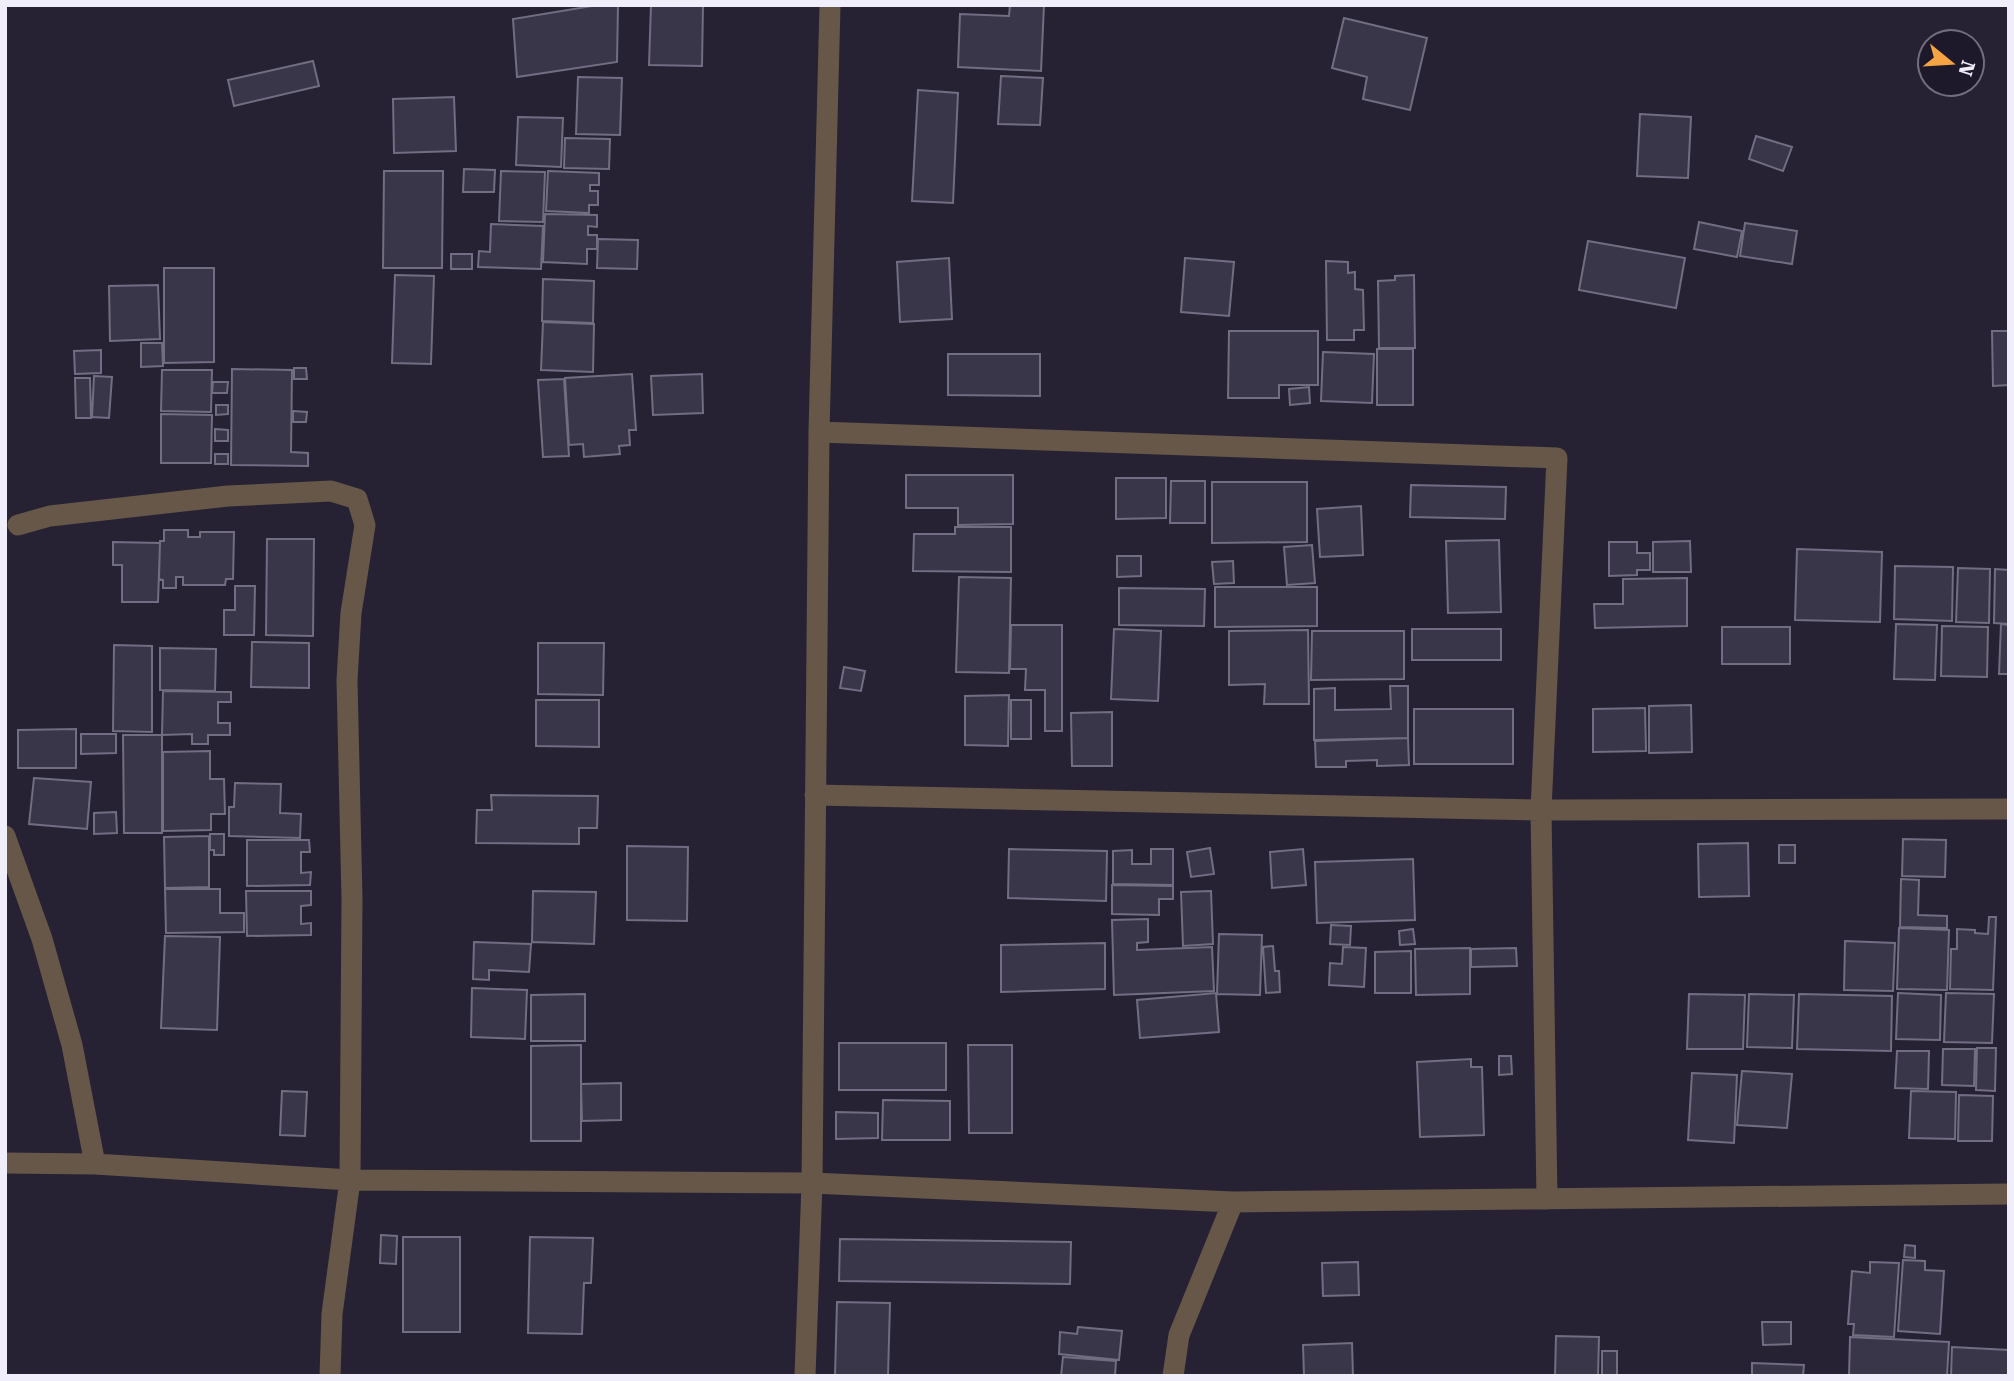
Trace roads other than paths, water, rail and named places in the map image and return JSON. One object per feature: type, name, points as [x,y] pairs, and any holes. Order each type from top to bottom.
[{"type":"street","points":[[804,1376],[812,1183],[818,432],[830,5]]},
{"type":"street","points":[[818,432],[1557,457],[1541,810],[1547,1199]]},
{"type":"street","points":[[18,525],[50,516],[228,496],[331,491],[358,499],[365,525],[351,613],[347,680],[352,898],[350,1180],[332,1314],[330,1376]]},
{"type":"street","points":[[815,795],[1541,810],[2009,809]]},
{"type":"street","points":[[5,835],[42,939],[72,1045],[95,1164]]},
{"type":"street","points":[[5,1163],[95,1164],[350,1180],[812,1183],[1233,1202],[2009,1194]]},
{"type":"street","points":[[1172,1376],[1179,1335],[1233,1202]]}]
